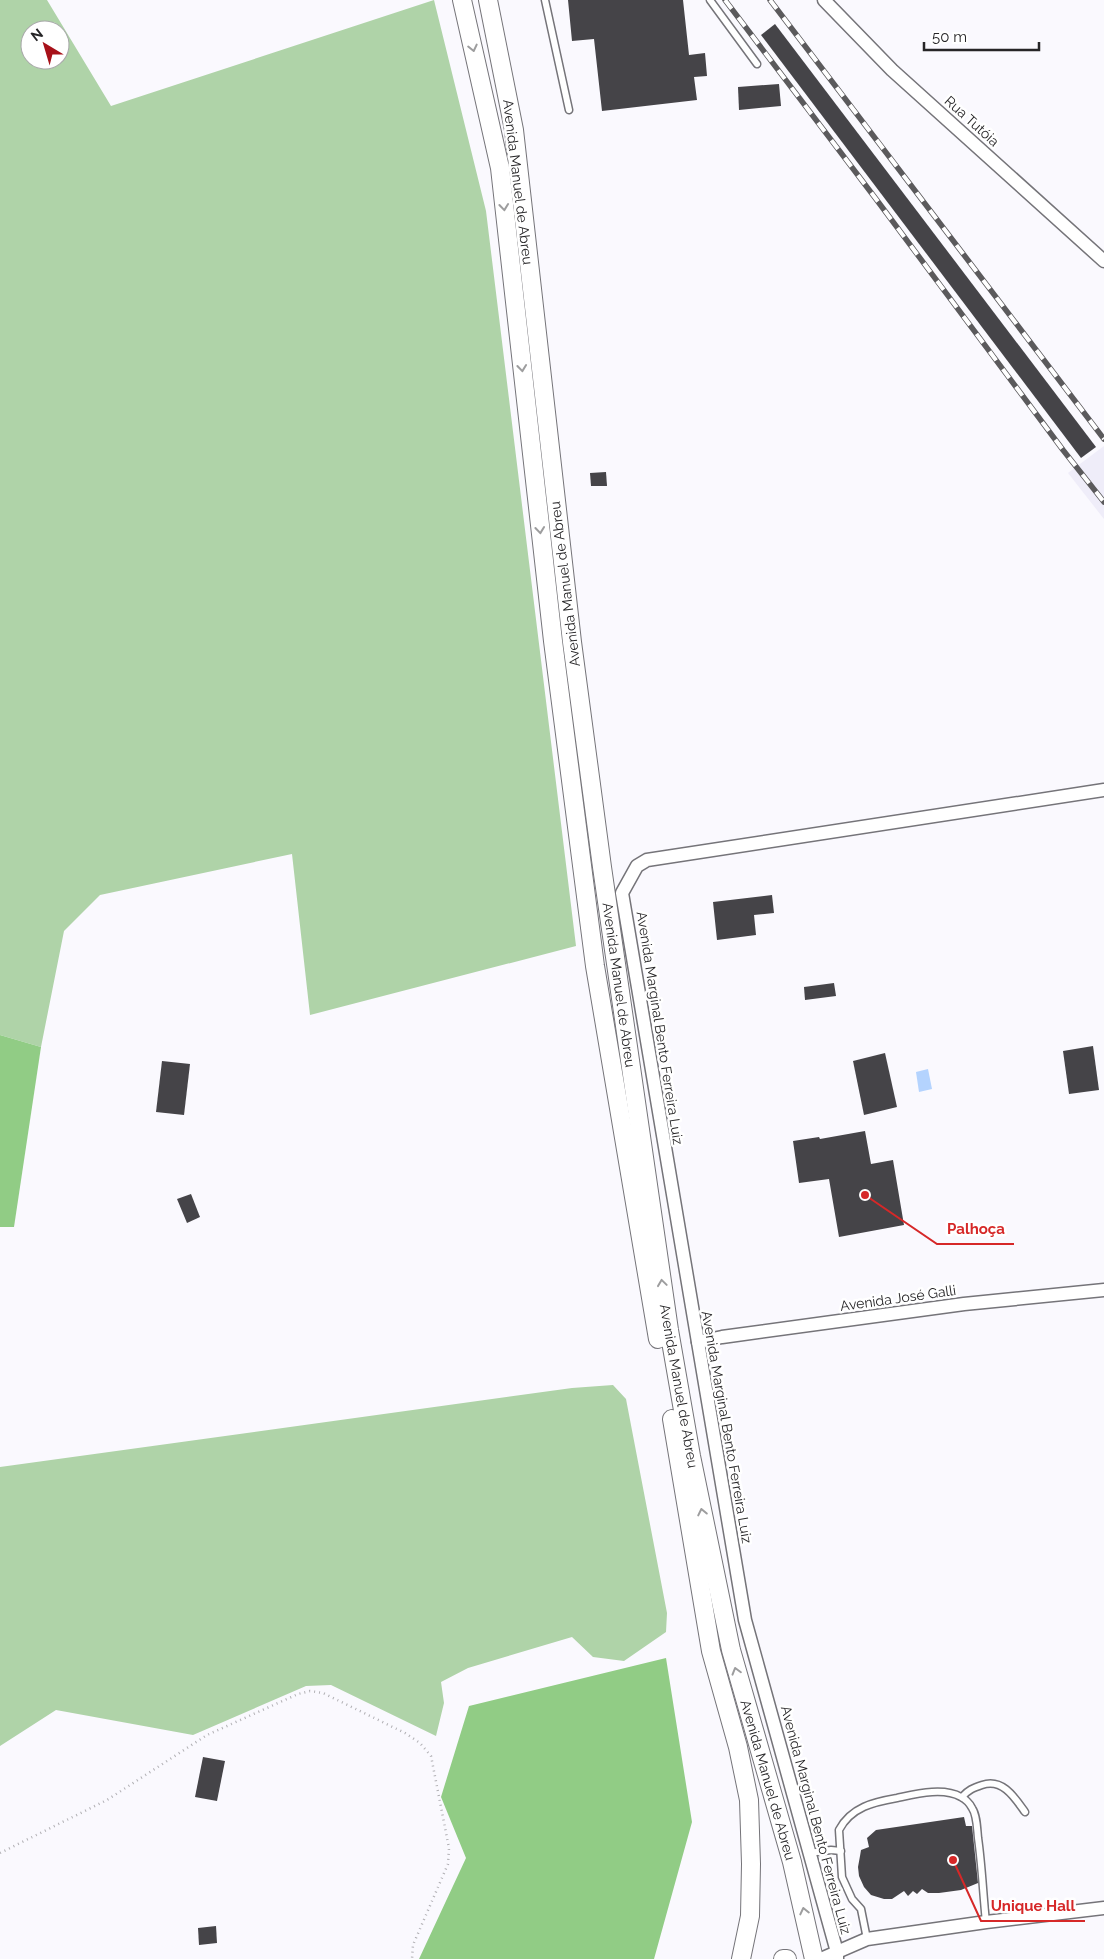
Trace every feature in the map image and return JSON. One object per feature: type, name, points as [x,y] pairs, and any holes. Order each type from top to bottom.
[{"type":"main road","name":"Avenida Manuel de Abreu","points":[[462,0],[500,168],[553,640],[595,966],[711,1652],[738,1747],[749,1800],[750,1916],[741,1959]]},
{"type":"main road","name":"Avenida Manuel de Abreu","points":[[488,0],[514,130],[572,642],[602,867],[669,1330],[691,1456],[731,1650],[792,1862],[814,1959]]},
{"type":"street","name":"Rua Tutóia","points":[[824,0],[892,70],[1104,261]]},
{"type":"street","name":"Avenida Marginal Bento Ferreira Luiz","points":[[837,1955],[745,1620],[622,893],[637,866],[647,860],[1104,790]]},
{"type":"street","name":"Avenida José Galli","points":[[698,1342],[964,1304],[1104,1290]]},
{"type":"street","points":[[821,1959],[837,1955],[867,1939],[1104,1908]]},
{"type":"lane","points":[[545,0],[568,110]]},
{"type":"lane","points":[[710,0],[757,64]]},
{"type":"lane","points":[[962,1797],[969,1790],[986,1784],[998,1784],[1007,1789],[1026,1812]]},
{"type":"lane","points":[[867,1939],[861,1909],[852,1899],[842,1877],[839,1830],[842,1824],[858,1808],[881,1800],[913,1795],[945,1792],[962,1797],[973,1808],[976,1821],[986,1922]]},
{"type":"lane","points":[[809,1853],[831,1850],[840,1851]]},
{"type":"path","points":[[0,1853],[107,1800],[207,1735],[298,1694],[310,1691],[323,1693],[405,1733],[420,1743],[430,1756],[449,1848],[448,1864],[413,1945],[412,1959]]},
{"type":"shaded area","points":[[1104,446],[1104,519],[1068,473]]},
{"type":"green space","points":[[0,0],[47,0],[59,20],[20,20],[20,70],[70,70],[70,38],[111,106],[434,0],[486,211],[576,946],[310,1015],[292,854],[100,895],[64,931],[41,1047],[0,1035]]},
{"type":"green space","points":[[0,1035],[41,1047],[14,1227],[0,1227]]},
{"type":"green space","points":[[613,1385],[626,1399],[667,1613],[666,1632],[624,1661],[593,1657],[572,1637],[468,1668],[441,1682],[444,1703],[436,1736],[331,1685],[306,1686],[193,1735],[56,1710],[0,1746],[0,1467],[572,1388]]},
{"type":"green space","points":[[666,1658],[692,1822],[654,1959],[419,1959],[466,1858],[441,1797],[469,1706]]},
{"type":"water","points":[[928,1069],[932,1089],[919,1092],[916,1072]]},
{"type":"building","points":[[568,0],[683,0],[689,55],[705,53],[707,76],[694,77],[697,100],[602,111],[594,39],[572,41]]},
{"type":"building","points":[[775,24],[1096,447],[1081,458],[761,35]]},
{"type":"building","points":[[779,84],[781,106],[739,110],[738,87]]},
{"type":"building","points":[[606,472],[607,486],[591,486],[590,473]]},
{"type":"building","points":[[772,895],[774,913],[754,915],[756,935],[717,940],[713,902]]},
{"type":"building","points":[[834,983],[836,996],[805,1000],[804,987]]},
{"type":"building","points":[[1093,1046],[1099,1090],[1069,1094],[1063,1051]]},
{"type":"building","points":[[885,1053],[897,1107],[864,1115],[853,1061]]},
{"type":"building","points":[[162,1061],[190,1064],[184,1115],[156,1112]]},
{"type":"building","points":[[865,1131],[871,1164],[893,1160],[904,1225],[839,1237],[829,1179],[799,1183],[793,1141],[819,1137],[820,1139]]},
{"type":"building","points":[[191,1194],[200,1217],[187,1223],[177,1199]]},
{"type":"building","points":[[203,1757],[225,1761],[217,1801],[195,1797]]},
{"type":"building","points":[[964,1817],[966,1826],[972,1826],[978,1883],[961,1890],[939,1893],[928,1893],[922,1889],[917,1894],[913,1891],[908,1896],[904,1891],[892,1899],[871,1895],[864,1887],[859,1876],[858,1867],[861,1850],[869,1847],[867,1838],[876,1830]]},
{"type":"building","points":[[216,1926],[217,1943],[199,1945],[198,1928]]},
{"type":"railway","points":[[725,0],[1104,502]]},
{"type":"railway","points":[[770,0],[1104,439]]},
{"type":"place","name":"Palhoça","points":[[865,1195]]},
{"type":"place","name":"Unique Hall","points":[[953,1860]]}]
